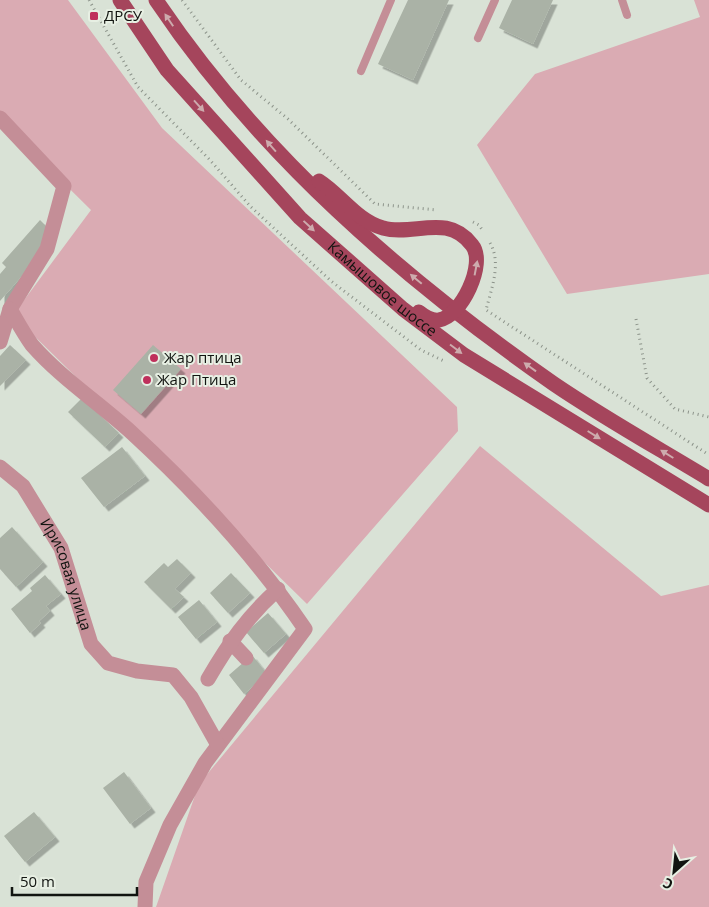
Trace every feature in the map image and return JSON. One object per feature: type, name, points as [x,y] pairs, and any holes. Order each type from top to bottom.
[{"type":"main road","name":"Камышовое шоссе","points":[[120,0],[166,70],[300,218],[350,264],[403,309],[464,355],[709,505]]},
{"type":"main road","name":"Камышовое шоссе","points":[[156,0],[186,46],[290,167],[370,240],[454,311],[555,385],[709,479]]},
{"type":"main road","points":[[290,167],[307,174],[323,184],[366,221],[375,226],[398,229],[439,226],[462,236],[472,244],[477,254],[476,270],[464,297],[454,311],[446,318],[431,320],[376,277],[350,264]]},
{"type":"street","points":[[0,118],[64,186],[47,249],[10,309],[0,342]]},
{"type":"street","points":[[10,309],[32,344],[61,374],[131,433],[202,503],[278,589],[305,629],[206,762],[170,825],[146,882],[146,907]]},
{"type":"street","name":"Ирисовая улица","points":[[0,467],[23,486],[60,548],[91,644],[108,663],[173,675],[191,698],[218,745]]},
{"type":"street","points":[[208,679],[230,641],[253,612],[278,589]]},
{"type":"street","points":[[230,641],[246,658]]},
{"type":"lane","points":[[361,71],[391,0]]},
{"type":"lane","points":[[478,38],[495,0]]},
{"type":"lane","points":[[622,0],[627,15]]},
{"type":"path","points":[[90,0],[138,87],[209,159]]},
{"type":"path","points":[[636,319],[647,378],[675,408],[709,416]]},
{"type":"shaded area","points":[[0,0],[68,0],[162,128],[457,407],[458,431],[307,604],[13,315],[91,210],[0,120]]},
{"type":"shaded area","points":[[694,0],[709,0],[709,274],[567,294],[477,145],[535,74],[700,17]]},
{"type":"shaded area","points":[[480,446],[661,596],[709,585],[709,907],[156,907],[199,784]]},
{"type":"building","points":[[408,0],[449,0],[413,80],[378,64]]},
{"type":"building","points":[[512,0],[553,0],[533,44],[499,28]]},
{"type":"building","points":[[40,220],[48,228],[33,263],[0,301],[0,274],[6,267],[2,263]]},
{"type":"building","points":[[10,345],[26,360],[0,386],[0,356]]},
{"type":"building","name":"Жар Птица","points":[[153,345],[181,369],[141,414],[113,390]]},
{"type":"building","points":[[82,398],[119,433],[105,447],[68,412]]},
{"type":"building","points":[[122,447],[145,476],[104,507],[81,478]]},
{"type":"building","points":[[12,527],[43,562],[16,587],[0,569],[0,538]]},
{"type":"building","points":[[177,559],[191,573],[175,589],[184,597],[171,609],[144,582],[164,563],[168,567]]},
{"type":"building","points":[[231,573],[250,593],[228,613],[210,593]]},
{"type":"building","points":[[45,575],[61,594],[46,606],[50,611],[30,633],[11,609],[32,591],[30,588]]},
{"type":"building","points":[[199,600],[217,622],[196,639],[178,617]]},
{"type":"building","points":[[268,613],[286,634],[264,653],[246,632]]},
{"type":"building","points":[[252,655],[267,674],[244,694],[229,675]]},
{"type":"building","points":[[124,772],[151,808],[130,824],[103,788]]},
{"type":"building","points":[[34,812],[55,837],[25,862],[4,836]]},
{"type":"place","name":"ДРСУ","points":[[94,16]]},
{"type":"place","name":"Жар птица","points":[[154,358]]},
{"type":"place","name":"Жар Птица","points":[[147,380]]}]
